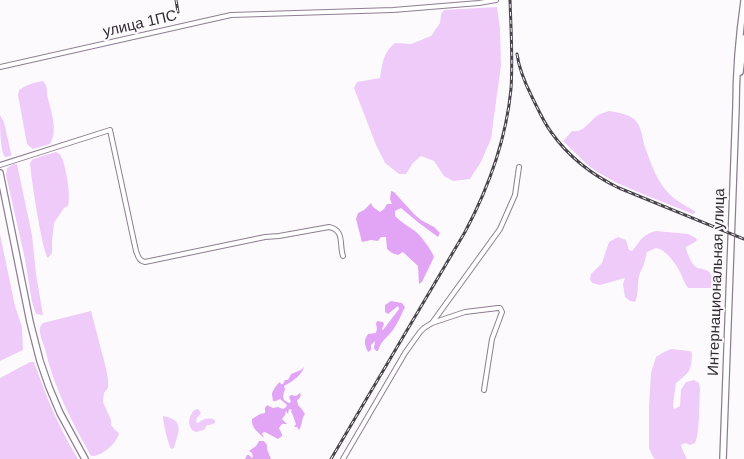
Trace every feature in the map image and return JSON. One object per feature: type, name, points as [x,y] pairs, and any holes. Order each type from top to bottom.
[{"type":"main road","name":"Интернациональная улица","points":[[723,459],[737,58],[744,1]]},
{"type":"main road","name":"Интернациональная улица","points":[[736,107],[744,38]]},
{"type":"main road","points":[[0,173],[30,322],[40,360],[60,413],[86,459]]},
{"type":"street","name":"улица 1ПС","points":[[0,67],[231,15],[393,10],[496,0]]},
{"type":"street","points":[[0,165],[110,130],[136,251],[142,262],[265,237],[329,227],[336,229],[338,232],[343,256]]},
{"type":"street","points":[[432,323],[500,229],[514,195],[520,167]]},
{"type":"street","points":[[343,459],[410,344],[424,328],[432,323],[465,312],[498,308],[502,312],[491,344],[484,390]]},
{"type":"shaded area","points":[[497,7],[501,65],[491,139],[481,162],[470,179],[453,181],[444,176],[434,161],[421,156],[413,163],[406,174],[399,174],[385,163],[376,145],[354,88],[357,82],[380,78],[385,55],[395,43],[411,44],[431,36],[440,23],[441,14],[444,10]]},
{"type":"shaded area","points":[[43,81],[53,119],[54,132],[50,144],[33,149],[27,144],[18,95],[19,90],[24,87]]},
{"type":"shaded area","points":[[609,111],[631,117],[636,121],[641,130],[650,161],[661,184],[679,202],[696,212],[693,214],[617,183],[589,166],[563,141],[572,131],[580,130],[596,116]]},
{"type":"shaded area","points":[[0,115],[4,122],[11,156],[5,157],[3,154]]},
{"type":"shaded area","points":[[56,152],[64,162],[69,201],[68,206],[64,208],[54,223],[52,253],[48,258],[40,228],[30,163],[33,159]]},
{"type":"shaded area","points":[[17,164],[32,235],[43,315],[36,314],[32,302],[25,259],[6,175],[7,168]]},
{"type":"shaded area","points":[[391,191],[421,220],[434,227],[440,233],[438,237],[401,208],[395,211],[395,216],[423,239],[434,257],[422,282],[419,284],[418,266],[403,252],[398,255],[387,249],[386,237],[381,237],[378,241],[362,242],[356,219],[358,213],[371,203],[380,212],[387,204],[392,204],[390,199]]},
{"type":"shaded area","points":[[656,231],[688,234],[696,238],[695,242],[686,247],[687,252],[696,267],[711,274],[714,284],[711,288],[688,288],[671,258],[656,248],[647,252],[639,276],[635,302],[625,297],[623,284],[625,278],[600,285],[592,283],[590,279],[591,274],[602,263],[609,242],[618,237],[626,240],[629,250],[632,251],[644,236]]},
{"type":"shaded area","points":[[0,234],[15,306],[22,327],[23,350],[0,361]]},
{"type":"shaded area","points":[[391,301],[402,303],[405,307],[395,327],[383,341],[378,351],[374,348],[375,341],[368,352],[365,339],[368,334],[376,333],[377,321],[383,322],[383,330],[399,309],[398,306],[388,314],[385,312],[385,305]]},
{"type":"shaded area","points":[[91,311],[108,379],[108,388],[104,393],[103,402],[111,420],[111,425],[119,434],[115,442],[108,449],[95,456],[91,456],[58,391],[40,330],[43,323]]},
{"type":"shaded area","points":[[671,349],[690,351],[692,353],[689,370],[676,383],[673,405],[674,409],[680,406],[681,390],[686,382],[694,380],[699,383],[697,439],[695,443],[690,445],[685,443],[681,445],[687,459],[655,459],[649,448],[651,373],[656,357]]},
{"type":"shaded area","points":[[30,362],[34,362],[53,412],[78,459],[0,459],[0,378]]},
{"type":"shaded area","points":[[304,367],[296,378],[284,386],[283,396],[284,400],[289,403],[291,402],[289,397],[291,395],[296,396],[300,393],[301,395],[297,400],[298,405],[305,414],[299,430],[297,427],[294,427],[296,424],[291,412],[292,410],[289,409],[288,414],[286,411],[282,419],[287,424],[282,424],[279,428],[282,436],[278,439],[265,432],[262,433],[264,438],[257,432],[252,419],[265,413],[267,405],[273,408],[283,409],[286,407],[287,405],[280,399],[273,401],[273,391],[280,382],[283,384],[291,374]]},
{"type":"shaded area","points":[[198,409],[201,413],[196,422],[210,419],[215,420],[215,423],[207,425],[204,430],[196,432],[192,430],[189,420],[194,410]]},
{"type":"shaded area","points":[[163,416],[175,421],[179,428],[174,448],[171,449],[166,433]]},
{"type":"shaded area","points":[[259,441],[264,441],[267,445],[271,459],[245,459],[247,455],[253,457],[249,451]]},
{"type":"railway","points":[[176,0],[178,12]]},
{"type":"railway","points":[[331,459],[465,232],[482,198],[501,145],[509,108],[512,56],[510,0]]},
{"type":"railway","points":[[517,54],[525,81],[546,124],[558,141],[581,164],[619,188],[744,239]]}]
